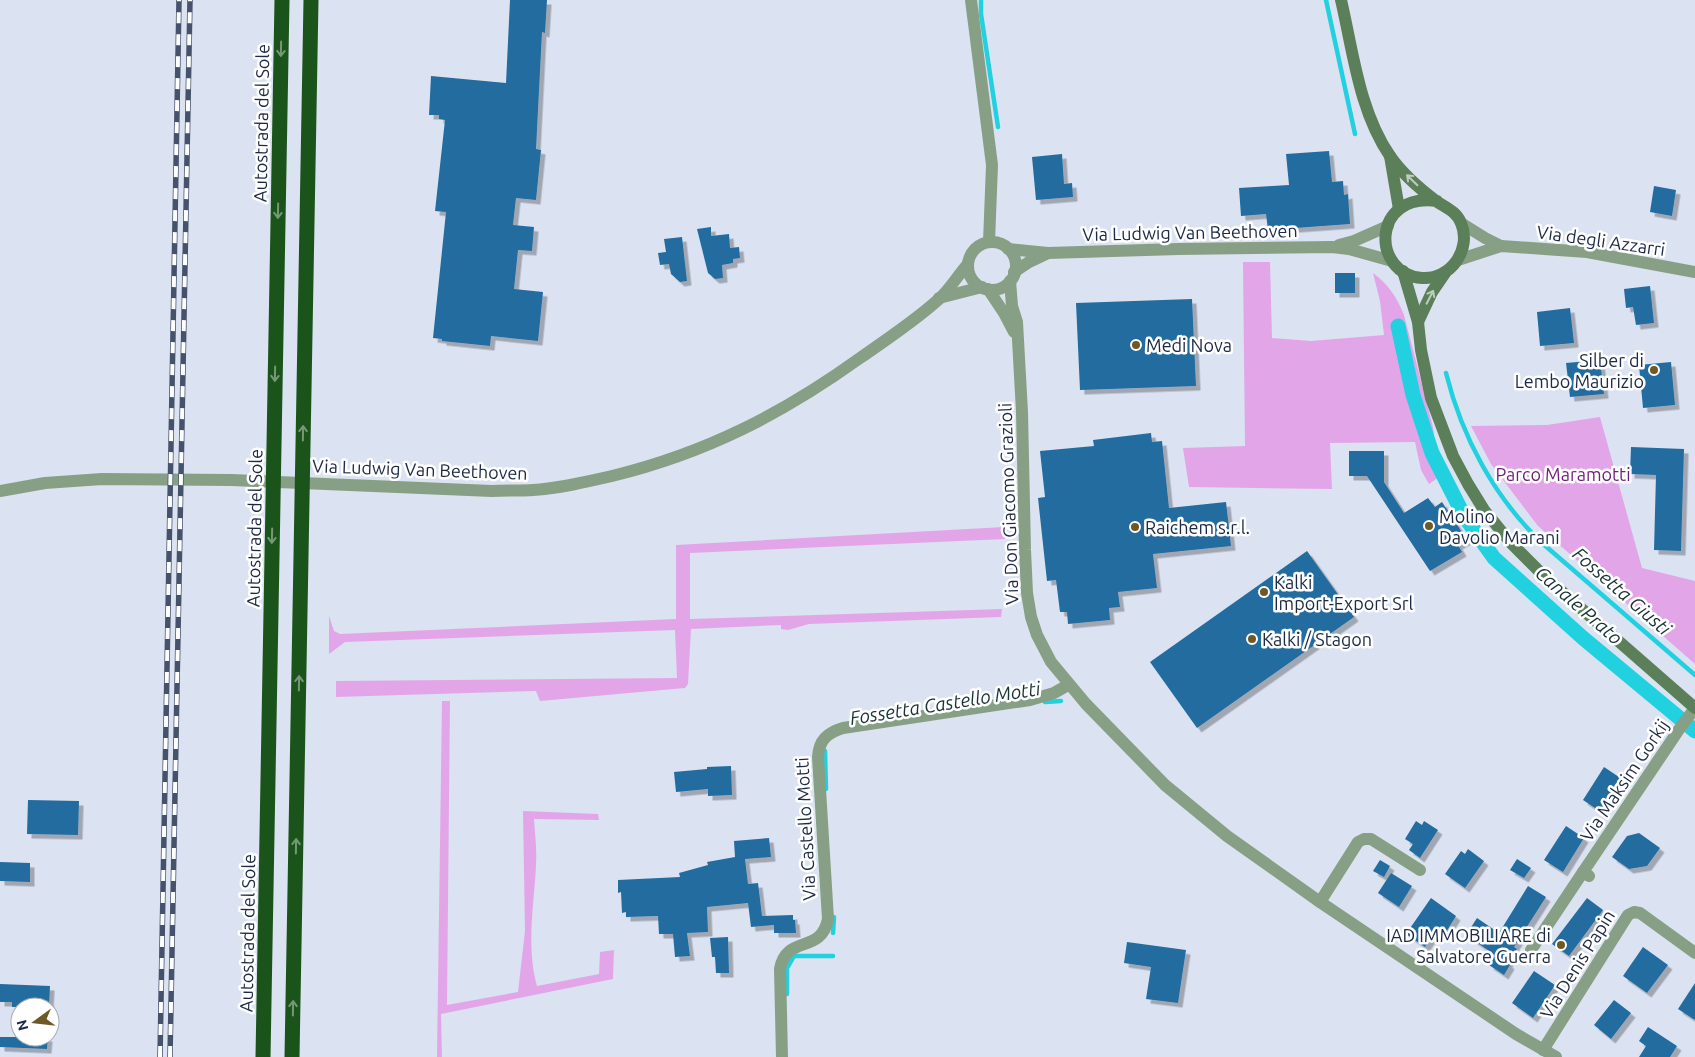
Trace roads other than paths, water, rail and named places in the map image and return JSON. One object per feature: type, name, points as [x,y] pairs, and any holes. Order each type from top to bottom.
[{"type":"highway","name":"Autostrada del Sole","points":[[263,1057],[282,0]]},
{"type":"highway","points":[[292,1057],[311,0]]},
{"type":"main road","points":[[1341,0],[1364,96],[1371,118],[1390,156],[1411,179],[1437,201],[1447,206],[1461,223],[1464,242],[1458,260],[1444,273],[1432,292],[1418,322]]},
{"type":"main road","points":[[1390,156],[1399,209]]},
{"type":"main road","points":[[1437,201],[1424,199],[1410,202],[1399,209],[1392,217],[1385,238],[1387,250],[1392,261],[1403,271],[1412,276],[1423,278],[1434,277],[1444,273]]},
{"type":"main road","points":[[1403,271],[1418,322],[1421,350],[1432,398],[1453,456],[1484,510],[1511,544],[1544,576],[1693,711]]},
{"type":"street","points":[[971,0],[992,165],[989,242]]},
{"type":"street","name":"Via degli Azzarri","points":[[1461,223],[1501,246]]},
{"type":"street","name":"Via Ludwig Van Beethoven","points":[[1332,247],[1354,241],[1388,226]]},
{"type":"street","name":"Via Ludwig Van Beethoven","points":[[0,491],[46,484],[102,479],[231,480],[492,491],[534,490],[587,482],[642,469],[694,451],[770,417],[814,390],[888,338],[939,298],[968,264],[970,256],[981,244],[989,242],[1000,243],[1008,248],[1048,253],[1332,247],[1350,249],[1392,261]]},
{"type":"street","name":"Via degli Azzarri","points":[[1458,260],[1501,246],[1587,252],[1695,272]]},
{"type":"street","points":[[1008,248],[1014,259],[1012,276]]},
{"type":"street","name":"Via Ludwig Van Beethoven","points":[[939,298],[985,288],[1000,288],[1029,262],[1048,253]]},
{"type":"street","points":[[968,264],[971,278],[985,288]]},
{"type":"street","name":"Via Don Giacomo Grazioli","points":[[1012,276],[1012,306],[1017,322],[1022,412],[1025,550],[1029,601],[1037,635],[1050,662],[1068,685],[1166,785],[1198,814],[1257,859],[1320,902],[1516,1034],[1556,1057]]},
{"type":"street","name":"Via Don Giacomo Grazioli","points":[[985,288],[1004,313],[1017,338]]},
{"type":"street","name":"Via Castello Motti","points":[[782,1057],[780,969],[782,959],[789,951],[818,937],[826,927],[828,919],[818,757],[820,744],[824,738],[834,731],[843,728],[1030,700],[1054,693],[1068,685]]},
{"type":"street","name":"Via Maksim Gorkij","points":[[1531,950],[1586,874],[1680,728],[1693,711]]},
{"type":"street","points":[[1320,902],[1358,842],[1364,838],[1371,839],[1420,870]]},
{"type":"street","name":"Via Denis Papin","points":[[1543,1050],[1631,913],[1640,913],[1695,953]]},
{"type":"waterway","points":[[981,0],[981,14],[998,127]]},
{"type":"waterway","points":[[1326,0],[1355,134]]},
{"type":"waterway","name":"Canale Prato","points":[[1398,326],[1413,395],[1432,453],[1464,516],[1494,558],[1583,638],[1695,731]]},
{"type":"waterway","name":"Fossetta Giusti","points":[[1446,373],[1461,420],[1471,443],[1482,465],[1509,506],[1542,543],[1695,675]]},
{"type":"waterway","name":"Fossetta Castello Motti","points":[[1045,702],[1061,701]]},
{"type":"waterway","name":"Fossetta Castello Motti","points":[[825,751],[826,789]]},
{"type":"waterway","name":"Fossetta Castello Motti","points":[[833,933],[834,917]]},
{"type":"waterway","name":"Fossetta Castello Motti","points":[[787,994],[787,968],[794,956],[833,956]]},
{"type":"railway","points":[[160,1057],[179,0]]},
{"type":"railway","points":[[170,1057],[190,0]]},
{"type":"place","name":"Medi Nova","points":[[1136,345]]},
{"type":"place","name":"Silber di Lembo Maurizio","points":[[1654,370]]},
{"type":"place","name":"Molino Davolio Marani","points":[[1429,526]]},
{"type":"place","name":"Raichem s.r.l.","points":[[1135,527]]},
{"type":"place","name":"Kalki Import-Export Srl","points":[[1264,592]]},
{"type":"place","name":"Kalki / Stagon","points":[[1252,639]]},
{"type":"place","name":"IAD IMMOBILIARE di Salvatore Guerra","points":[[1561,945]]},
{"type":"park label","name":"Parco Maramotti","points":[[1563,474]]}]
